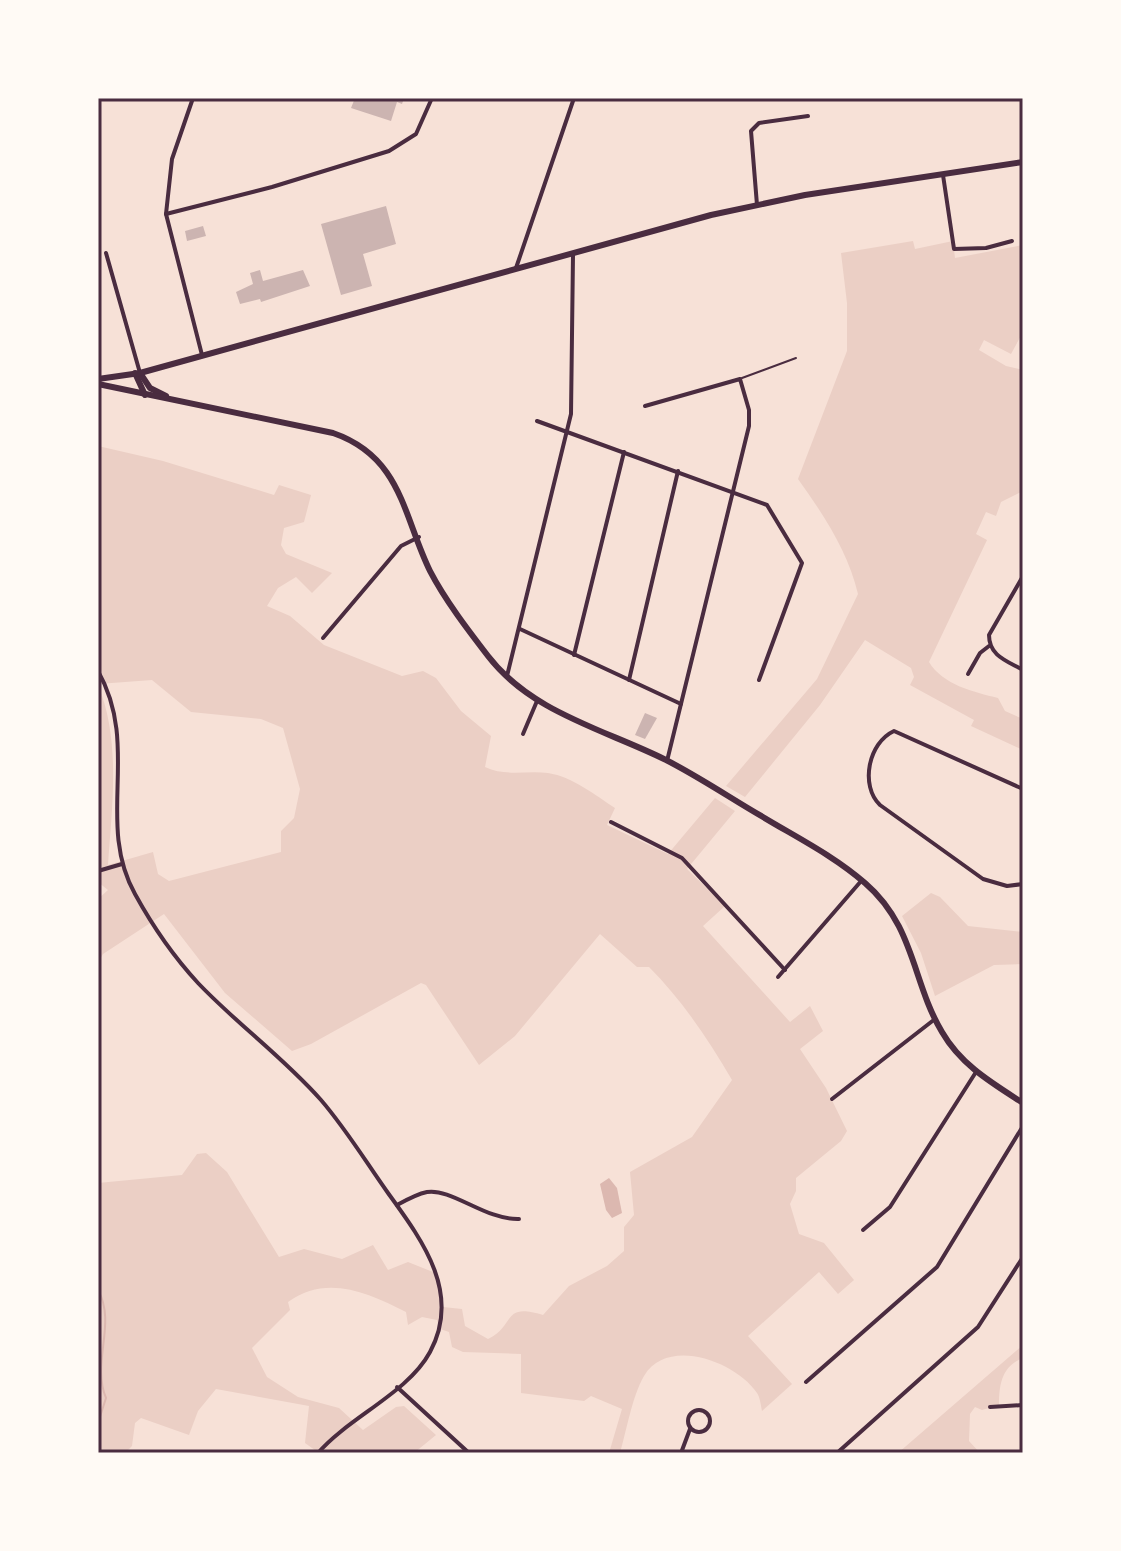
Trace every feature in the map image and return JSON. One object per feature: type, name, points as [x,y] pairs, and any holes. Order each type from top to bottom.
[{"type":"main road","points":[[98,381],[573,255],[615,240],[757,205],[1023,162]]},
{"type":"main road","points":[[137,373],[145,395]]},
{"type":"main road","points":[[137,373],[150,388],[180,403]]},
{"type":"main road","points":[[98,381],[180,403],[333,433],[356,442],[381,464],[394,483],[419,537],[431,573],[507,677],[537,701],[667,761],[843,865],[862,880],[899,927],[935,1019],[952,1048],[976,1072],[1023,1103]]},
{"type":"street","points":[[193,98],[172,159],[166,214],[202,355]]},
{"type":"street","points":[[166,214],[272,187],[389,151],[416,134],[432,98]]},
{"type":"street","points":[[516,268],[574,98]]},
{"type":"street","points":[[757,205],[751,131],[759,123],[808,116]]},
{"type":"street","points":[[943,174],[954,249],[986,248],[1012,241]]},
{"type":"street","points":[[106,253],[137,373]]},
{"type":"street","points":[[507,677],[568,433],[574,382],[573,255]]},
{"type":"street","points":[[645,406],[740,379],[750,417],[667,761]]},
{"type":"street","points":[[537,421],[733,490],[770,507],[802,563],[759,680]]},
{"type":"street","points":[[574,655],[624,452]]},
{"type":"street","points":[[629,680],[678,471]]},
{"type":"street","points":[[323,638],[401,546],[419,537]]},
{"type":"street","points":[[1023,576],[989,635],[989,646],[994,653],[1023,670]]},
{"type":"street","points":[[520,629],[681,704]]},
{"type":"street","points":[[968,674],[980,653],[989,646]]},
{"type":"street","points":[[98,671],[113,702],[118,727],[117,832],[122,864],[138,899],[189,973],[320,1099],[397,1205],[435,1269],[441,1307],[438,1332],[429,1355],[397,1387],[351,1421],[318,1453]]},
{"type":"street","points":[[523,734],[537,701]]},
{"type":"street","points":[[1023,789],[894,731],[879,743],[868,775],[869,794],[880,805],[983,879],[1007,886],[1023,884]]},
{"type":"street","points":[[611,822],[682,858],[785,970]]},
{"type":"street","points":[[98,871],[122,864]]},
{"type":"street","points":[[778,977],[862,880]]},
{"type":"street","points":[[832,1099],[935,1019]]},
{"type":"street","points":[[863,1230],[894,1202],[976,1072]]},
{"type":"street","points":[[806,1382],[937,1267],[1023,1126]]},
{"type":"street","points":[[397,1205],[424,1193],[435,1192],[488,1215],[519,1219]]},
{"type":"street","points":[[837,1453],[978,1327],[1023,1257]]},
{"type":"street","points":[[397,1387],[469,1453]]},
{"type":"street","points":[[990,1407],[1023,1405]]},
{"type":"street","points":[[681,1453],[690,1428],[689,1417],[694,1411],[703,1410],[710,1416],[711,1423],[704,1431],[690,1428]]},
{"type":"lane","points":[[740,379],[796,358]]},
{"type":"shaded area","points":[[913,241],[915,249],[953,241],[955,258],[1023,245],[1023,332],[1011,354],[984,340],[979,350],[1006,366],[1023,370],[1023,491],[1001,502],[996,516],[986,512],[976,534],[987,540],[929,662],[951,682],[998,698],[1005,711],[1023,719],[1023,750],[971,726],[974,720],[910,685],[914,677],[911,668],[865,640],[820,705],[745,797],[726,786],[817,679],[858,594],[834,534],[798,479],[847,351],[847,303],[841,253]]},
{"type":"shaded area","points":[[98,446],[163,461],[274,495],[279,485],[311,495],[304,522],[284,528],[281,545],[286,554],[332,573],[312,593],[296,577],[278,588],[267,606],[290,616],[324,645],[402,676],[423,671],[436,678],[461,711],[491,736],[485,767],[509,773],[548,773],[575,782],[615,808],[607,825],[668,854],[715,798],[735,811],[687,869],[725,906],[703,926],[790,1022],[810,1006],[823,1031],[800,1049],[826,1088],[847,1131],[841,1141],[796,1178],[796,1191],[790,1204],[799,1234],[824,1243],[854,1280],[838,1294],[819,1272],[748,1336],[792,1384],[762,1411],[757,1393],[734,1372],[702,1358],[669,1357],[655,1364],[644,1376],[633,1403],[620,1453],[609,1453],[622,1409],[591,1396],[584,1401],[521,1393],[521,1354],[463,1352],[452,1347],[449,1332],[440,1329],[437,1320],[422,1317],[408,1325],[406,1312],[362,1293],[332,1288],[318,1289],[288,1302],[290,1310],[252,1348],[267,1377],[298,1397],[339,1408],[363,1430],[396,1407],[404,1406],[436,1435],[414,1453],[319,1453],[305,1443],[309,1406],[216,1389],[198,1411],[189,1435],[141,1418],[135,1423],[132,1446],[125,1453],[98,1453],[98,1183],[182,1175],[197,1154],[206,1153],[227,1172],[279,1257],[304,1249],[342,1259],[373,1245],[388,1270],[408,1262],[438,1274],[443,1307],[462,1309],[465,1326],[488,1339],[497,1334],[515,1313],[521,1311],[543,1315],[569,1286],[607,1266],[624,1251],[624,1227],[634,1215],[630,1172],[692,1137],[732,1080],[673,993],[649,967],[637,967],[600,934],[515,1036],[479,1065],[426,985],[421,983],[311,1044],[292,1051],[225,993],[164,914],[103,954],[98,963],[98,899],[108,890],[98,882],[98,685],[110,728],[112,751],[113,797],[108,865],[153,852],[158,874],[169,881],[281,852],[281,831],[294,818],[300,789],[283,728],[261,719],[191,712],[152,680],[98,684],[98,653],[101,650],[98,645]]},
{"type":"shaded area","points":[[931,893],[940,897],[968,926],[1023,932],[1023,964],[994,965],[935,996],[921,953],[902,916]]},
{"type":"shaded area","points":[[609,1178],[617,1188],[622,1213],[612,1218],[606,1210],[600,1184]]},
{"type":"shaded area","points":[[1023,1345],[1023,1358],[1010,1366],[1003,1377],[999,1405],[982,1410],[975,1407],[970,1414],[969,1441],[980,1453],[898,1453]]},
{"type":"building","points":[[355,98],[404,98],[402,104],[397,102],[391,121],[351,108]]},
{"type":"building","points":[[386,206],[396,244],[363,254],[372,286],[341,295],[321,224]]},
{"type":"building","points":[[203,226],[206,236],[187,241],[185,231]]},
{"type":"building","points":[[260,270],[263,281],[303,270],[310,286],[261,302],[260,299],[240,304],[236,292],[253,284],[250,273]]},
{"type":"building","points":[[645,713],[657,718],[645,739],[635,735]]},
{"type":"waterway","points":[[98,1290],[105,1316],[101,1371],[106,1398],[98,1423]]}]
